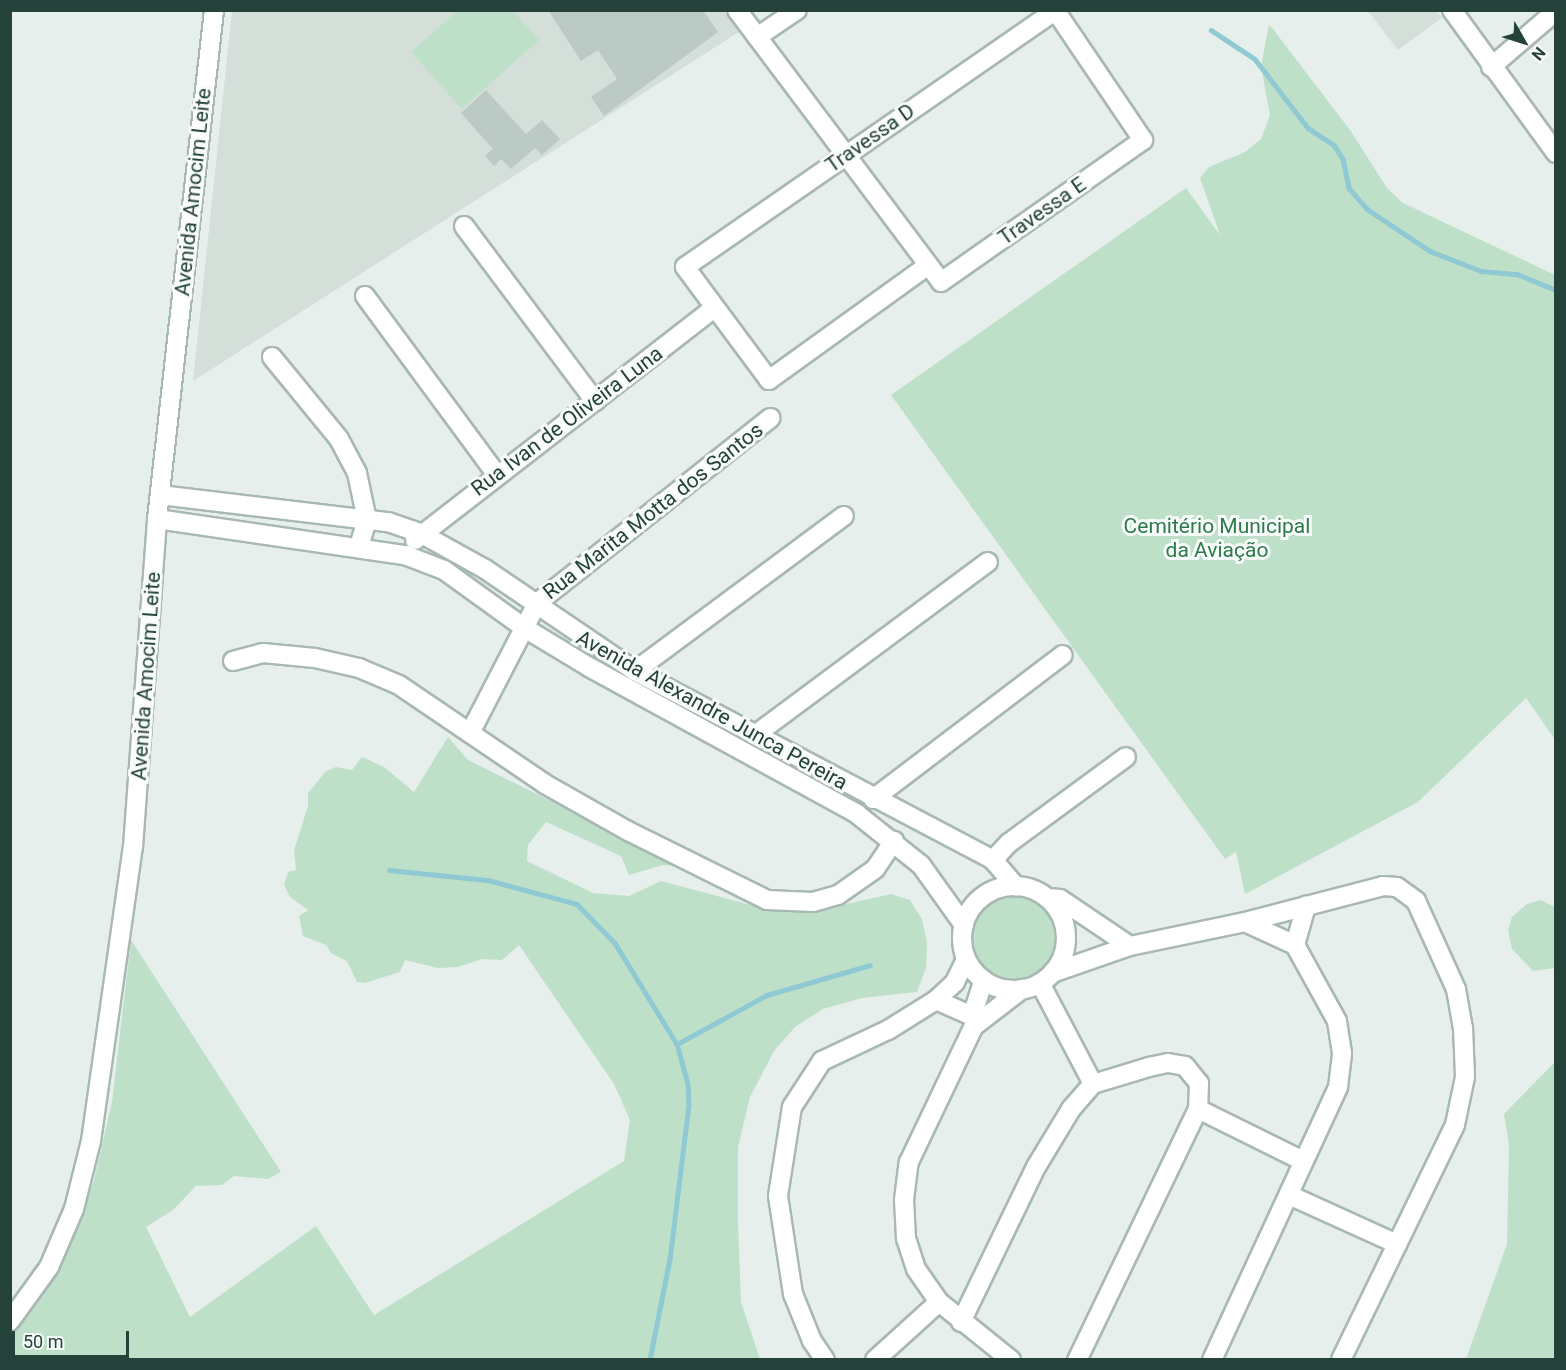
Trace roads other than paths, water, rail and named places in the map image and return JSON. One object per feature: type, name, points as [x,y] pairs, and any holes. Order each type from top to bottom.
[{"type":"street","name":"Avenida Amocim Leite","points":[[10,1321],[49,1267],[85,1176],[133,847],[157,519],[214,10]]},
{"type":"street","points":[[714,308],[770,380],[927,266],[847,154],[737,10]]},
{"type":"street","points":[[757,37],[796,10]]},
{"type":"street","name":"Travessa E","points":[[927,266],[941,282],[1143,140],[1055,10]]},
{"type":"street","name":"Travessa D","points":[[714,308],[685,267],[1055,10]]},
{"type":"street","points":[[1452,10],[1491,67],[1556,153]]},
{"type":"street","points":[[1491,67],[1556,11]]},
{"type":"street","points":[[464,226],[595,400]]},
{"type":"street","points":[[365,296],[496,474]]},
{"type":"street","name":"Rua Ivan de Oliveira Luna","points":[[405,555],[420,533],[714,308]]},
{"type":"street","points":[[272,357],[339,439],[357,473],[367,520],[359,547]]},
{"type":"street","name":"Rua Marita Motta dos Santos","points":[[537,603],[770,418]]},
{"type":"street","name":"Avenida Alexandre Junca Pereira","points":[[160,495],[367,520],[420,533],[537,603],[568,629],[635,671],[873,800],[993,860],[1016,886]]},
{"type":"street","points":[[635,671],[844,516]]},
{"type":"street","name":"Avenida Alexandre Junca Pereira","points":[[157,519],[405,555],[444,570],[523,627],[857,814],[894,841],[921,865],[964,925]]},
{"type":"street","points":[[755,735],[988,562]]},
{"type":"street","points":[[470,733],[537,603]]},
{"type":"street","points":[[233,661],[263,653],[315,658],[359,668],[399,685],[545,784],[628,831],[767,900],[813,902],[838,895],[875,869],[894,841]]},
{"type":"street","points":[[873,800],[1063,655]]},
{"type":"street","points":[[993,860],[1009,843],[1126,757]]},
{"type":"street","points":[[825,1359],[812,1341],[794,1294],[778,1196],[792,1107],[822,1061],[888,1030],[936,1000],[954,982],[966,959],[964,925],[982,896],[1016,886],[1048,898],[1060,899],[1130,946]]},
{"type":"street","points":[[976,1018],[1022,989],[1130,946],[1245,922],[1383,886],[1397,887],[1416,901],[1426,917],[1456,988],[1463,1027],[1465,1077],[1455,1125],[1341,1359]]},
{"type":"street","points":[[1046,978],[1064,952],[1066,929],[1048,898]]},
{"type":"street","points":[[1296,945],[1306,906]]},
{"type":"street","points":[[1212,1359],[1338,1087],[1341,1053],[1337,1021],[1296,945],[1245,922]]},
{"type":"street","points":[[966,959],[984,980],[998,988],[1022,989]]},
{"type":"street","points":[[1046,978],[1093,1084]]},
{"type":"street","points":[[984,980],[976,1018],[909,1162],[904,1200],[906,1238],[916,1269],[939,1302],[961,1322],[1011,1359]]},
{"type":"street","points":[[936,1000],[976,1018]]},
{"type":"street","points":[[961,1322],[1053,1134],[1093,1084],[1168,1063],[1185,1066],[1199,1083],[1198,1109],[1077,1359]]},
{"type":"street","points":[[1198,1109],[1303,1161]]},
{"type":"street","points":[[1288,1195],[1397,1244]]},
{"type":"street","points":[[874,1359],[939,1302]]},
{"type":"waterway","points":[[1211,30],[1255,59],[1308,128],[1334,145],[1343,159],[1349,188],[1367,209],[1430,251],[1481,271],[1517,274],[1556,290]]},
{"type":"waterway","points":[[389,870],[488,880],[577,904],[615,943],[677,1044],[688,1084],[689,1105],[670,1259],[650,1360]]},
{"type":"waterway","points":[[677,1044],[767,995],[870,965]]},
{"type":"park label","name":"Cemitério Municipal da Aviação","points":[[1217,538]]}]
